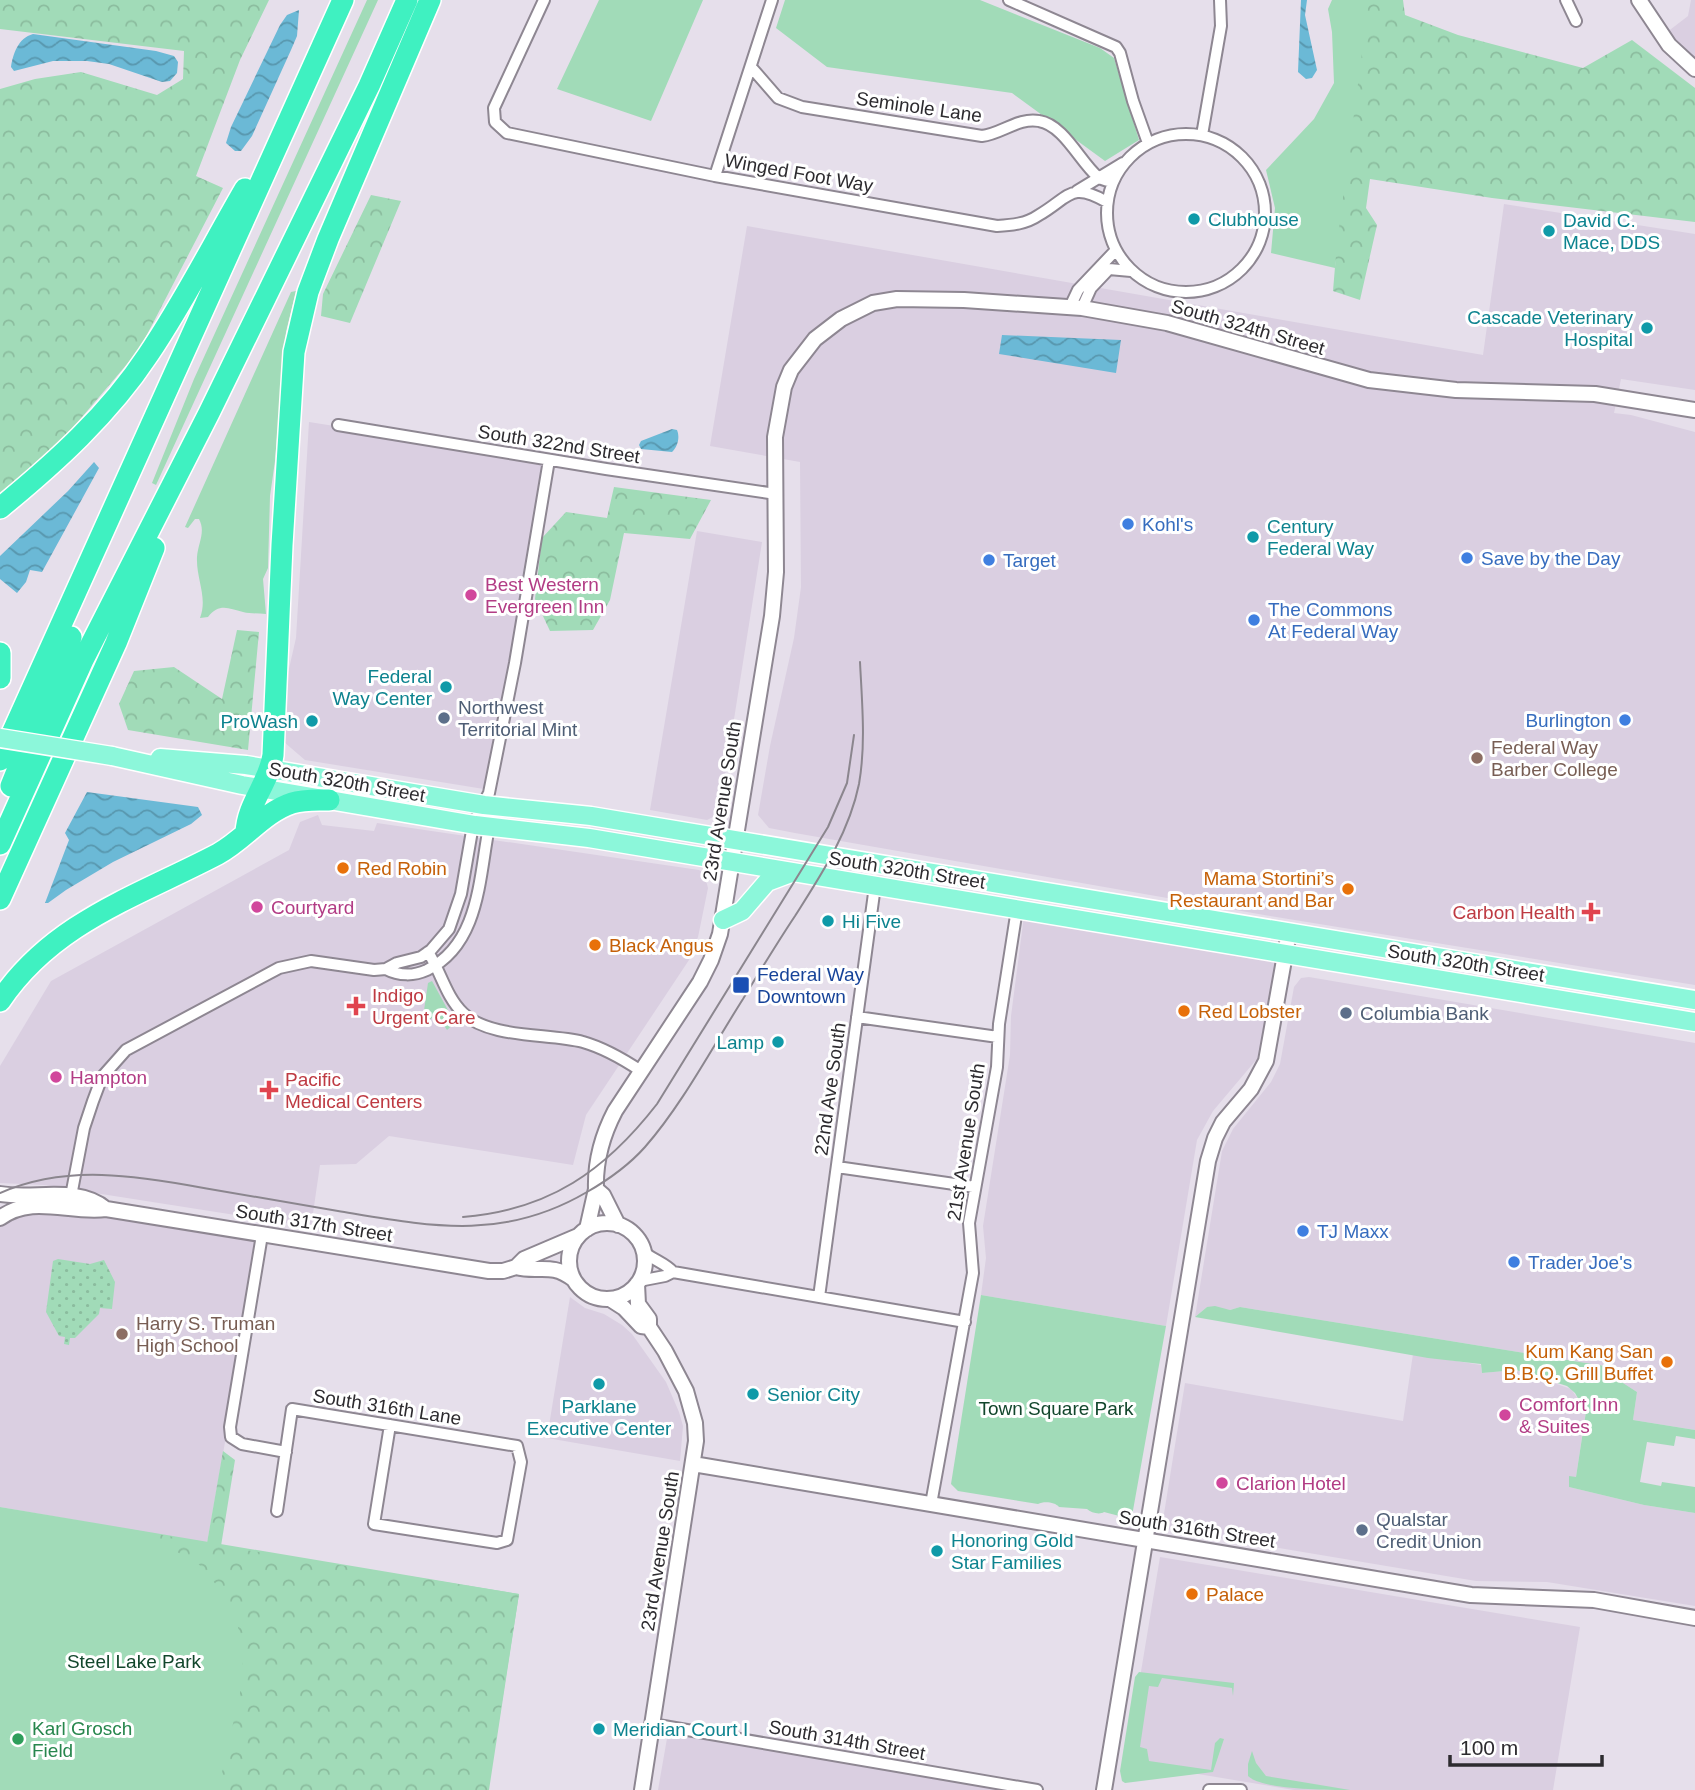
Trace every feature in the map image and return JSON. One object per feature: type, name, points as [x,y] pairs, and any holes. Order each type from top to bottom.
[{"type":"highway","points":[[0,760],[343,0]]},
{"type":"highway","points":[[0,844],[83,660],[209,413],[369,86],[407,0]]},
{"type":"highway","points":[[247,833],[247,819],[259,788],[271,770],[289,422],[295,352],[308,292],[430,0]]},
{"type":"highway","points":[[0,508],[41,474],[91,426],[147,357],[182,300],[312,68]]},
{"type":"highway","points":[[0,900],[116,643],[209,413]]},
{"type":"highway","points":[[0,813],[155,419]]},
{"type":"highway","points":[[0,653],[0,678]]},
{"type":"highway","points":[[0,1001],[41,952],[103,910],[218,854],[279,809],[306,800],[329,800]]},
{"type":"main road","name":"South 320th Street","points":[[0,738],[112,756],[259,788],[481,826],[589,838],[1695,1022]]},
{"type":"main road","name":"South 320th Street","points":[[112,756],[222,762],[484,806],[591,816],[1695,1000]]},
{"type":"main road","points":[[723,920],[742,911],[767,882],[794,872]]},
{"type":"main road","points":[[900,890],[933,886],[998,895],[1007,886]]},
{"type":"main road","points":[[1017,909],[1020,902],[1027,899],[1089,909],[1115,904]]},
{"type":"main road","points":[[1457,982],[1489,976],[1535,984],[1542,974]]},
{"type":"street","name":"Winged Foot Way","points":[[544,0],[494,108],[495,122],[507,133],[715,176],[997,226],[1027,222],[1058,200],[1128,159]]},
{"type":"street","points":[[715,176],[772,0]]},
{"type":"street","points":[[1009,0],[1116,47],[1149,143]]},
{"type":"street","points":[[1202,135],[1221,26],[1220,0]]},
{"type":"street","points":[[1566,0],[1576,21]]},
{"type":"street","points":[[1639,0],[1669,45],[1695,69]]},
{"type":"street","name":"Seminole Lane","points":[[751,67],[778,98],[802,107],[982,136],[995,135],[1027,121],[1041,121],[1056,129],[1099,178]]},
{"type":"street","points":[[1177,135],[1202,135],[1227,146],[1240,155],[1251,168],[1262,189],[1265,207],[1261,239],[1244,267],[1221,285],[1186,293],[1156,287],[1131,271],[1116,250],[1108,229],[1107,202],[1113,182],[1128,159],[1149,143],[1177,135]]},
{"type":"street","points":[[1099,178],[1113,182]]},
{"type":"street","points":[[1077,191],[1091,192],[1107,202]]},
{"type":"street","points":[[1076,307],[1078,290],[1116,250]]},
{"type":"street","points":[[1076,307],[1109,269],[1131,271]]},
{"type":"street","name":"South 324th Street","points":[[805,350],[831,325],[859,308],[897,299],[1009,302],[1076,307],[1167,323],[1369,380],[1456,390],[1595,394],[1695,410]]},
{"type":"street","name":"23rd Avenue South","points":[[596,1189],[597,1160],[605,1130],[705,972],[716,948],[723,920],[772,616],[776,572],[775,437],[779,404],[791,370],[805,350]]},
{"type":"street","name":"South 322nd Street","points":[[338,425],[776,494]]},
{"type":"street","points":[[386,969],[396,975],[424,972],[455,949],[471,921],[484,806],[514,663],[549,460]]},
{"type":"street","points":[[71,1196],[85,1128],[102,1077],[127,1050],[264,974],[291,964],[319,961],[374,970],[386,969],[428,952],[449,929],[456,913],[481,826]]},
{"type":"street","name":"22nd Ave South","points":[[820,1297],[875,886]]},
{"type":"street","name":"21st Avenue South","points":[[931,1504],[973,1273],[969,1223],[997,1067],[998,1037],[1017,909]]},
{"type":"street","points":[[1104,1790],[1210,1153],[1223,1122],[1251,1088],[1266,1061],[1289,932]]},
{"type":"street","points":[[428,952],[455,1004],[478,1023],[497,1029],[582,1042],[603,1049],[641,1071]]},
{"type":"street","points":[[857,1017],[998,1037]]},
{"type":"street","points":[[837,1167],[975,1187]]},
{"type":"street","points":[[618,1225],[603,1195],[596,1189],[583,1233],[569,1252],[568,1261],[573,1279],[582,1291],[595,1298],[610,1299],[626,1294],[638,1283],[644,1270],[643,1252]]},
{"type":"street","name":"South 317th Street","points":[[0,1194],[71,1196],[96,1201],[106,1209]]},
{"type":"street","name":"South 317th Street","points":[[0,1218],[18,1208],[33,1206],[91,1212],[106,1209],[489,1270],[516,1267],[527,1270],[537,1267],[552,1268],[573,1279]]},
{"type":"street","points":[[583,1233],[608,1223],[618,1225],[632,1233],[643,1252],[668,1266],[673,1272]]},
{"type":"street","name":"South 317th Street","points":[[516,1267],[524,1259],[583,1233]]},
{"type":"street","points":[[262,1235],[230,1427],[231,1437],[242,1444],[286,1452],[277,1510]]},
{"type":"street","points":[[638,1283],[673,1272],[965,1322]]},
{"type":"street","name":"23rd Avenue South","points":[[638,1283],[638,1304],[680,1377],[690,1403],[696,1441],[642,1790]]},
{"type":"street","name":"23rd Avenue South","points":[[610,1299],[624,1308],[641,1326],[649,1327]]},
{"type":"street","name":"South 316th Lane","points":[[286,1452],[292,1409],[514,1444],[519,1449],[521,1462],[509,1535],[503,1542],[374,1524],[390,1425]]},
{"type":"street","name":"South 316th Street","points":[[693,1464],[1471,1595],[1594,1600],[1695,1618]]},
{"type":"street","name":"South 314th Street","points":[[652,1724],[1037,1790]]},
{"type":"street","points":[[1209,1790],[1241,1790]]},
{"type":"shaded area","points":[[1691,0],[1695,0],[1695,69],[1662,36],[1688,16]]},
{"type":"shaded area","name":"The Commons At Federal Way","points":[[1504,204],[1695,234],[1695,390],[1621,379],[1614,413],[1695,432],[1695,985],[1270,916],[795,833],[769,828],[758,815],[794,638],[801,587],[800,462],[710,446],[747,226],[1483,355]]},
{"type":"shaded area","points":[[309,422],[549,460],[490,790],[305,760],[284,742],[288,673],[296,638]]},
{"type":"shaded area","points":[[697,531],[762,542],[720,808],[715,816],[707,820],[650,810]]},
{"type":"shaded area","points":[[318,815],[322,825],[374,831],[377,823],[699,870],[704,873],[708,888],[698,937],[689,960],[586,1115],[573,1165],[389,1136],[356,1164],[320,1165],[311,1227],[44,1185],[0,1183],[0,1066],[51,981],[289,850],[300,822]]},
{"type":"shaded area","points":[[1024,916],[1276,960],[1262,1053],[1213,1111],[1197,1140],[1166,1326],[981,1295],[986,1258],[983,1226],[1010,1055],[1011,1016]]},
{"type":"shaded area","points":[[1309,977],[1695,1043],[1695,1430],[1633,1420],[1637,1392],[1623,1383],[1623,1369],[1240,1307],[1230,1310],[1207,1307],[1195,1317],[1222,1151],[1233,1129],[1271,1082],[1280,1064],[1294,987],[1301,978]]},
{"type":"shaded area","name":"Harry S. Truman High School","points":[[58,1201],[262,1235],[207,1543],[0,1507],[0,1218]]},
{"type":"shaded area","points":[[570,1297],[585,1308],[604,1314],[622,1325],[632,1334],[666,1382],[683,1426],[680,1461],[547,1438]]},
{"type":"shaded area","points":[[1413,1354],[1481,1365],[1482,1373],[1516,1370],[1571,1389],[1580,1402],[1587,1404],[1576,1477],[1569,1487],[1644,1505],[1695,1513],[1695,1606],[1547,1582],[1476,1581],[1166,1529],[1163,1520],[1185,1383],[1403,1421]]},
{"type":"shaded area","points":[[1160,1557],[1580,1627],[1553,1790],[1294,1790],[1126,1762]]},
{"type":"shaded area","points":[[669,1727],[1037,1790],[658,1790]]},
{"type":"green space","points":[[0,0],[269,0],[240,60],[196,176],[223,188],[139,350],[54,450],[0,497],[0,89],[35,79],[81,72],[157,95],[183,79],[184,51],[0,29]]},
{"type":"green space","points":[[367,0],[378,0],[156,485],[152,483],[194,379]]},
{"type":"green space","points":[[599,0],[703,0],[651,121],[557,89]]},
{"type":"green space","points":[[785,0],[980,0],[1100,48],[1114,58],[1139,140],[1105,161],[1012,93],[827,67],[776,28]]},
{"type":"green space","points":[[1332,0],[1370,0],[1335,268],[1271,253],[1275,208],[1266,170],[1314,119],[1334,83],[1332,32],[1328,9]]},
{"type":"green space","points":[[1369,0],[1403,0],[1405,15],[1458,35],[1583,68],[1632,40],[1695,88],[1695,222],[1492,198],[1370,179],[1366,208],[1377,225],[1360,300],[1333,291]]},
{"type":"green space","points":[[371,195],[401,201],[350,323],[321,316],[323,294]]},
{"type":"green space","points":[[296,291],[286,332],[270,496],[268,568],[263,579],[266,614],[220,608],[208,617],[200,618],[203,603],[197,557],[202,528],[199,519],[195,519],[188,528],[185,527],[291,292]]},
{"type":"green space","points":[[614,487],[711,500],[690,539],[624,533],[610,600],[593,630],[550,631],[535,599],[542,538],[566,512],[607,518]]},
{"type":"green space","points":[[237,630],[259,632],[248,750],[128,730],[119,704],[134,671],[174,667],[222,699]]},
{"type":"green space","points":[[432,981],[455,1023],[447,1030],[437,1015],[422,1024],[428,983]]},
{"type":"green space","points":[[58,1259],[90,1264],[104,1260],[115,1282],[112,1309],[100,1308],[99,1314],[75,1338],[70,1338],[69,1345],[64,1344],[65,1337],[59,1336],[46,1312],[53,1261]]},
{"type":"green space","name":"Town Square Park","points":[[981,1295],[1166,1326],[1132,1516],[1127,1518],[1087,1509],[1059,1507],[1049,1502],[1038,1504],[958,1491],[951,1484]]},
{"type":"green space","points":[[1207,1307],[1230,1310],[1240,1307],[1623,1369],[1623,1383],[1637,1392],[1633,1420],[1695,1430],[1695,1439],[1676,1436],[1674,1446],[1647,1442],[1640,1482],[1695,1487],[1695,1513],[1644,1505],[1569,1487],[1569,1476],[1576,1477],[1587,1405],[1580,1402],[1567,1386],[1516,1370],[1482,1373],[1481,1364],[1428,1358],[1195,1317]]},
{"type":"green space","points":[[223,1451],[235,1460],[221,1546],[519,1594],[488,1790],[218,1790],[240,1693],[243,1653],[237,1622],[219,1588],[196,1561],[128,1529],[207,1543]]},
{"type":"green space","name":"Steel Lake Park","points":[[0,1507],[519,1594],[489,1790],[0,1790]]},
{"type":"green space","points":[[1139,1672],[1234,1683],[1233,1696],[1232,1688],[1162,1678],[1158,1687],[1149,1686],[1140,1747],[1147,1749],[1149,1761],[1211,1770],[1215,1743],[1220,1738],[1224,1739],[1213,1772],[1125,1783],[1122,1781],[1120,1771],[1135,1677]]},
{"type":"green space","points":[[1252,1751],[1256,1763],[1266,1776],[1350,1790],[1296,1788],[1256,1781],[1248,1776]]},
{"type":"water","points":[[1301,0],[1307,0],[1305,15],[1317,70],[1312,78],[1306,79],[1298,72]]},
{"type":"water","points":[[299,10],[297,36],[252,136],[241,151],[235,151],[226,143],[231,127],[280,25],[287,15]]},
{"type":"water","points":[[33,34],[156,51],[174,56],[178,62],[177,73],[170,81],[162,82],[109,64],[87,61],[53,61],[14,71],[11,67],[17,47]]},
{"type":"water","points":[[1002,335],[1121,340],[1116,373],[999,354]]},
{"type":"water","points":[[672,429],[677,430],[678,436],[672,452],[641,449],[641,441]]},
{"type":"water","points":[[94,462],[99,468],[42,572],[30,570],[26,582],[17,593],[0,579],[0,556],[68,491]]},
{"type":"water","points":[[87,792],[198,807],[202,815],[191,824],[113,862],[45,903],[69,840],[65,833]]},
{"type":"tram line","points":[[0,1193],[46,1179],[116,1176],[163,1181],[403,1221],[465,1226],[525,1218],[556,1208],[595,1187],[639,1154],[672,1113],[833,853],[848,820],[859,784],[863,723],[860,662]]},
{"type":"tram line","points":[[463,1217],[522,1206],[573,1183],[617,1149],[657,1104],[828,827],[847,783],[854,735]]},
{"type":"place","name":"Clubhouse","points":[[1194,219]]},
{"type":"place","name":"David C. Mace, DDS","points":[[1549,231]]},
{"type":"place","name":"Cascade Veterinary Hospital","points":[[1647,328]]},
{"type":"place","name":"Kohl's","points":[[1128,524]]},
{"type":"place","name":"Century Federal Way","points":[[1253,537]]},
{"type":"place","name":"Save by the Day","points":[[1467,558]]},
{"type":"place","name":"Target","points":[[989,560]]},
{"type":"place","name":"Best Western Evergreen Inn","points":[[471,595]]},
{"type":"place","name":"The Commons At Federal Way","points":[[1254,620]]},
{"type":"place","name":"Federal Way Center","points":[[446,687]]},
{"type":"place","name":"Northwest Territorial Mint","points":[[444,718]]},
{"type":"place","name":"Burlington","points":[[1625,720]]},
{"type":"place","name":"ProWash","points":[[312,721]]},
{"type":"place","name":"Federal Way Barber College","points":[[1477,758]]},
{"type":"place","name":"Red Robin","points":[[343,868]]},
{"type":"place","name":"Mama Stortini’s Restaurant and Bar","points":[[1348,889]]},
{"type":"place","name":"Courtyard","points":[[257,907]]},
{"type":"place","name":"Carbon Health","points":[[1591,912]]},
{"type":"place","name":"Hi Five","points":[[828,921]]},
{"type":"place","name":"Black Angus","points":[[595,945]]},
{"type":"place","name":"Federal Way Downtown","points":[[741,985]]},
{"type":"place","name":"Indigo Urgent Care","points":[[356,1006]]},
{"type":"place","name":"Red Lobster","points":[[1184,1011]]},
{"type":"place","name":"Columbia Bank","points":[[1346,1013]]},
{"type":"place","name":"Lamp","points":[[778,1042]]},
{"type":"place","name":"Hampton","points":[[56,1077]]},
{"type":"place","name":"Pacific Medical Centers","points":[[269,1090]]},
{"type":"place","name":"TJ Maxx","points":[[1303,1231]]},
{"type":"place","name":"Trader Joe's","points":[[1514,1262]]},
{"type":"place","name":"Harry S. Truman High School","points":[[122,1334]]},
{"type":"place","name":"Kum Kang San B.B.Q. Grill Buffet","points":[[1667,1362]]},
{"type":"place","name":"Parklane Executive Center","points":[[599,1384]]},
{"type":"place","name":"Senior City","points":[[753,1394]]},
{"type":"place","name":"Comfort Inn & Suites","points":[[1505,1415]]},
{"type":"place","name":"Clarion Hotel","points":[[1222,1483]]},
{"type":"place","name":"Qualstar Credit Union","points":[[1362,1530]]},
{"type":"place","name":"Honoring Gold Star Families","points":[[937,1551]]},
{"type":"place","name":"Palace","points":[[1192,1594]]},
{"type":"place","name":"Meridian Court I","points":[[599,1729]]},
{"type":"place","name":"Karl Grosch Field","points":[[18,1739]]}]
